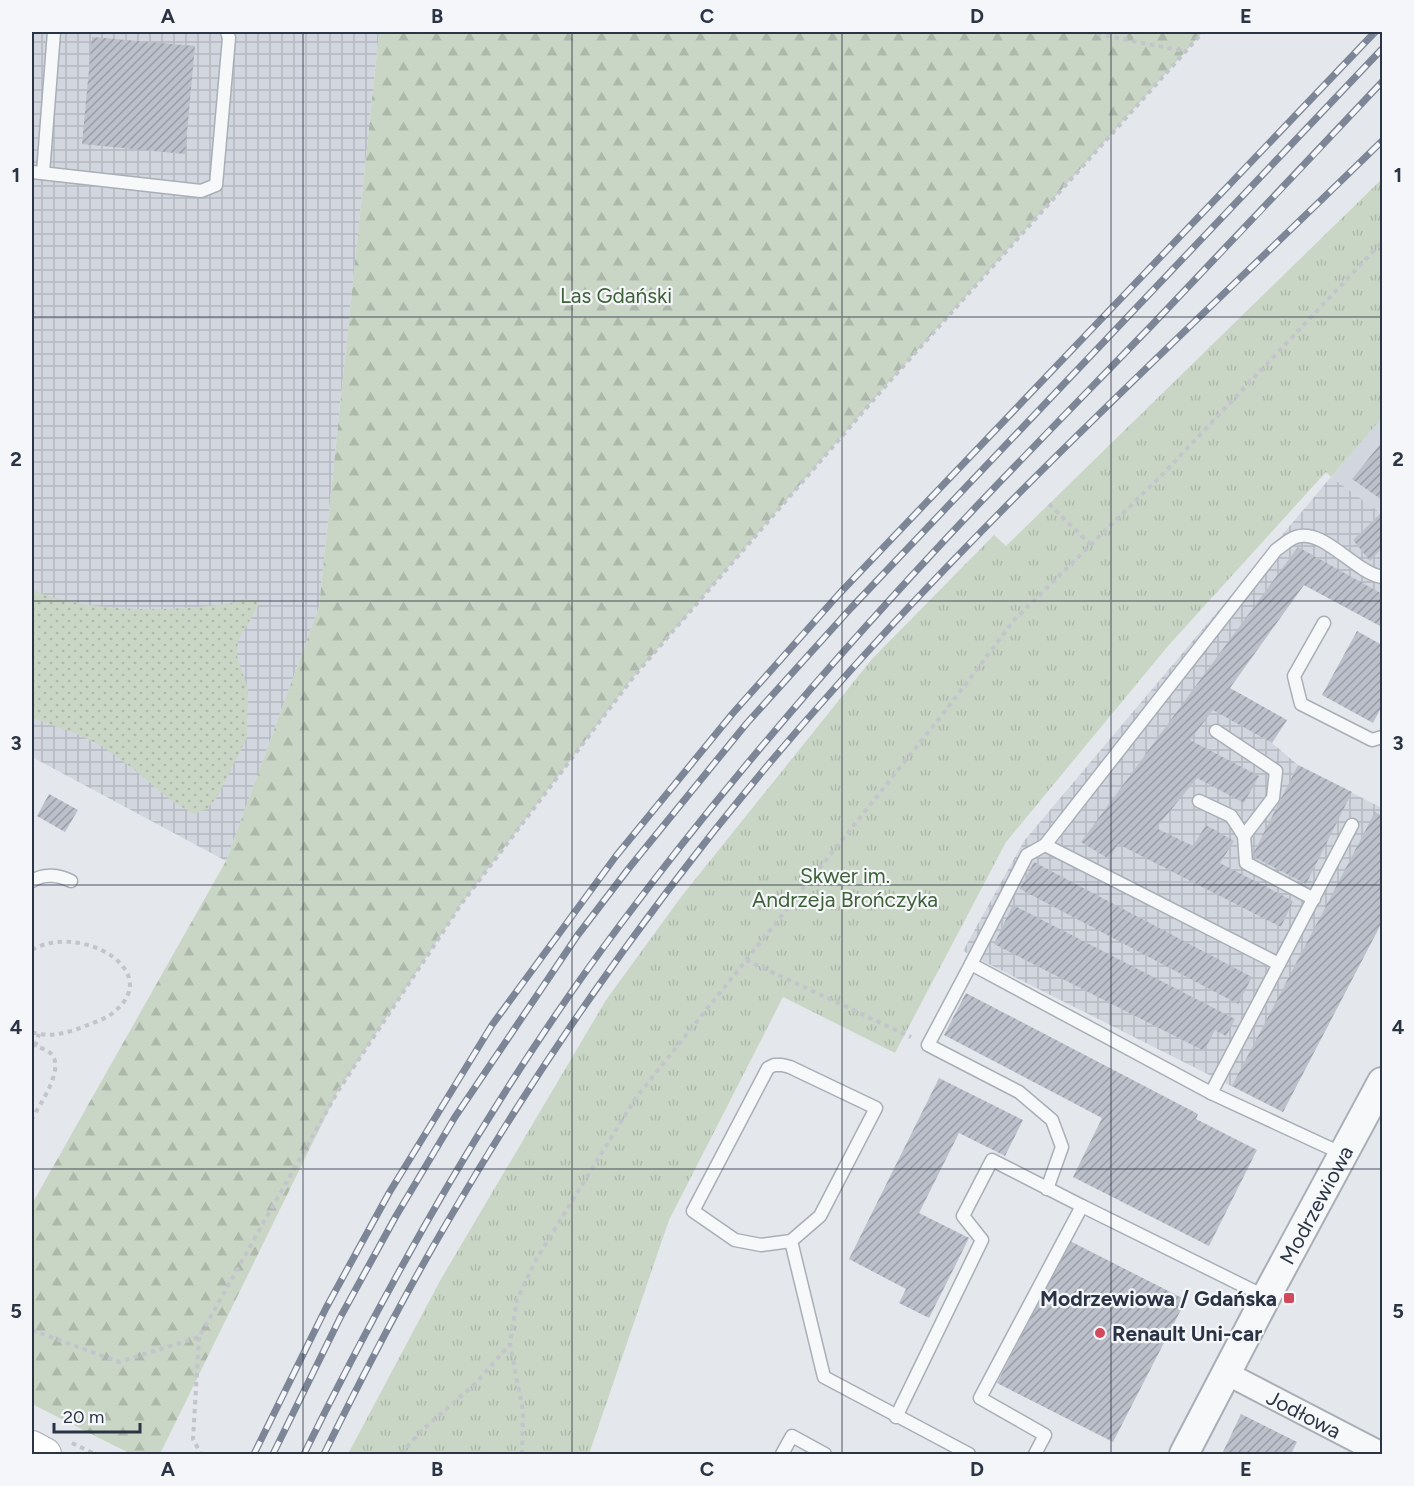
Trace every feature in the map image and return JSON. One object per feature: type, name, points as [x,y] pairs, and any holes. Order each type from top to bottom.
[{"type":"main road","points":[[32,1448],[45,1455]]},
{"type":"street","name":"Modrzewiowa","points":[[1184,1455],[1266,1297],[1383,1082]]},
{"type":"street","name":"Jodłowa","points":[[1226,1373],[1383,1454]]},
{"type":"lane","points":[[54,32],[37,173],[201,191],[216,185],[229,38],[227,32]]},
{"type":"lane","points":[[1047,1189],[1062,1147],[1052,1120],[1019,1092],[928,1045],[1027,855],[1045,845],[1276,550],[1296,537],[1315,537],[1371,575],[1383,577]]},
{"type":"lane","points":[[1324,623],[1294,676],[1301,704],[1372,740],[1383,737]]},
{"type":"lane","points":[[1216,731],[1276,771],[1273,798],[1244,836]]},
{"type":"lane","points":[[1199,801],[1231,816],[1244,836],[1246,863],[1314,898]]},
{"type":"lane","points":[[1211,1093],[1352,825]]},
{"type":"lane","points":[[1045,845],[1279,964]]},
{"type":"lane","points":[[32,881],[38,876],[60,876],[71,881]]},
{"type":"lane","points":[[970,964],[1211,1093],[1345,1155]]},
{"type":"lane","points":[[774,1065],[790,1067],[876,1108],[820,1215],[791,1241],[761,1245],[735,1240],[693,1211],[768,1068],[774,1065]]},
{"type":"lane","points":[[896,1416],[982,1240],[963,1216],[992,1160],[1266,1297]]},
{"type":"lane","points":[[1035,1455],[1045,1435],[980,1398],[1082,1206]]},
{"type":"lane","points":[[791,1241],[824,1377],[969,1455]]},
{"type":"lane","points":[[782,1455],[792,1436],[825,1455]]},
{"type":"path","points":[[1088,32],[1184,51]]},
{"type":"path","points":[[201,1455],[193,1439],[199,1337],[338,1090],[462,903],[635,675],[882,390],[1203,32]]},
{"type":"path","points":[[522,1455],[523,1411],[510,1344],[517,1299],[537,1258],[635,1099],[946,710],[1015,619],[1162,476],[1383,242]]},
{"type":"path","points":[[1049,504],[1090,544]]},
{"type":"path","points":[[32,950],[54,941],[74,941],[94,945],[118,960],[129,978],[128,994],[113,1014],[76,1030],[48,1035],[32,1032]]},
{"type":"path","points":[[746,960],[928,1045]]},
{"type":"path","points":[[32,1119],[54,1078],[55,1067],[54,1058],[50,1053],[33,1045],[39,1035]]},
{"type":"path","points":[[32,1330],[119,1362],[199,1337]]},
{"type":"path","points":[[401,1455],[421,1431],[475,1384],[510,1344]]},
{"type":"shaded area","points":[[32,32],[379,32],[319,607],[226,861],[32,757]]},
{"type":"shaded area","points":[[1382,418],[1382,514],[1331,477]]},
{"type":"shaded area","points":[[1331,477],[1382,514],[1382,627],[1304,585],[1213,709],[1272,743],[1298,765],[1382,808],[1382,922],[1283,1112],[963,951],[1024,841]]},
{"type":"green space","name":"Las Gdański","points":[[379,32],[1203,32],[882,390],[635,675],[462,903],[338,1091],[160,1454],[131,1454],[32,1404],[32,1204],[226,861],[319,607]]},
{"type":"green space","name":"Skwer im. Andrzeja Brończyka","points":[[1382,179],[1382,418],[1331,477],[1326,472],[1168,646],[1006,842],[895,1053],[783,997],[669,1220],[589,1454],[348,1454],[441,1279],[606,1000],[681,897],[872,659],[994,535],[1006,546]]},
{"type":"green space","points":[[32,590],[80,603],[131,609],[208,606],[233,603],[243,599],[261,601],[238,641],[237,656],[248,689],[247,738],[217,797],[207,809],[194,814],[173,802],[102,746],[77,734],[32,718]]},
{"type":"building","points":[[92,37],[195,46],[185,154],[82,144]]},
{"type":"building","points":[[1382,442],[1382,500],[1352,479]]},
{"type":"building","points":[[1381,513],[1382,548],[1370,561],[1353,540]]},
{"type":"building","points":[[1298,547],[1382,594],[1382,627],[1304,585],[1230,688],[1287,720],[1272,743],[1213,710],[1190,740],[1259,776],[1244,803],[1197,778],[1156,828],[1193,846],[1206,825],[1234,841],[1220,863],[1293,901],[1281,927],[1118,844],[1109,859],[1081,842]]},
{"type":"building","points":[[1357,631],[1382,645],[1382,706],[1373,723],[1322,695]]},
{"type":"building","points":[[1298,765],[1352,792],[1306,884],[1252,856]]},
{"type":"building","points":[[49,794],[78,810],[65,832],[37,816]]},
{"type":"building","points":[[1375,812],[1382,816],[1382,922],[1283,1112],[1232,1086]]},
{"type":"building","points":[[1034,862],[1252,977],[1238,1004],[1020,889]]},
{"type":"building","points":[[1013,905],[1235,1019],[1226,1036],[1215,1030],[1204,1051],[994,944]]},
{"type":"building","points":[[966,993],[1198,1114],[1196,1119],[1257,1150],[1209,1246],[1073,1177],[1102,1118],[944,1035]]},
{"type":"building","points":[[939,1078],[1023,1120],[1005,1156],[959,1133],[919,1213],[969,1238],[929,1318],[899,1303],[906,1289],[849,1259]]},
{"type":"building","points":[[1070,1241],[1186,1300],[1113,1442],[997,1383]]},
{"type":"building","points":[[1241,1414],[1297,1442],[1291,1454],[1222,1454]]},
{"type":"railway","points":[[254,1454],[326,1308],[389,1193],[492,1025],[616,856],[733,713],[839,594],[1375,32]]},
{"type":"railway","points":[[273,1454],[341,1316],[396,1216],[455,1117],[577,936],[629,868],[747,723],[851,608],[1382,49]]},
{"type":"railway","points":[[304,1454],[374,1317],[490,1116],[575,987],[661,871],[747,764],[881,609],[1382,82]]},
{"type":"railway","points":[[324,1454],[399,1307],[431,1250],[534,1081],[627,946],[727,815],[833,690],[965,548],[1382,141]]},
{"type":"place","name":"Modrzewiowa / Gdańska","points":[[1289,1298]]},
{"type":"place","name":"Renault Uni-car","points":[[1100,1333]]}]
